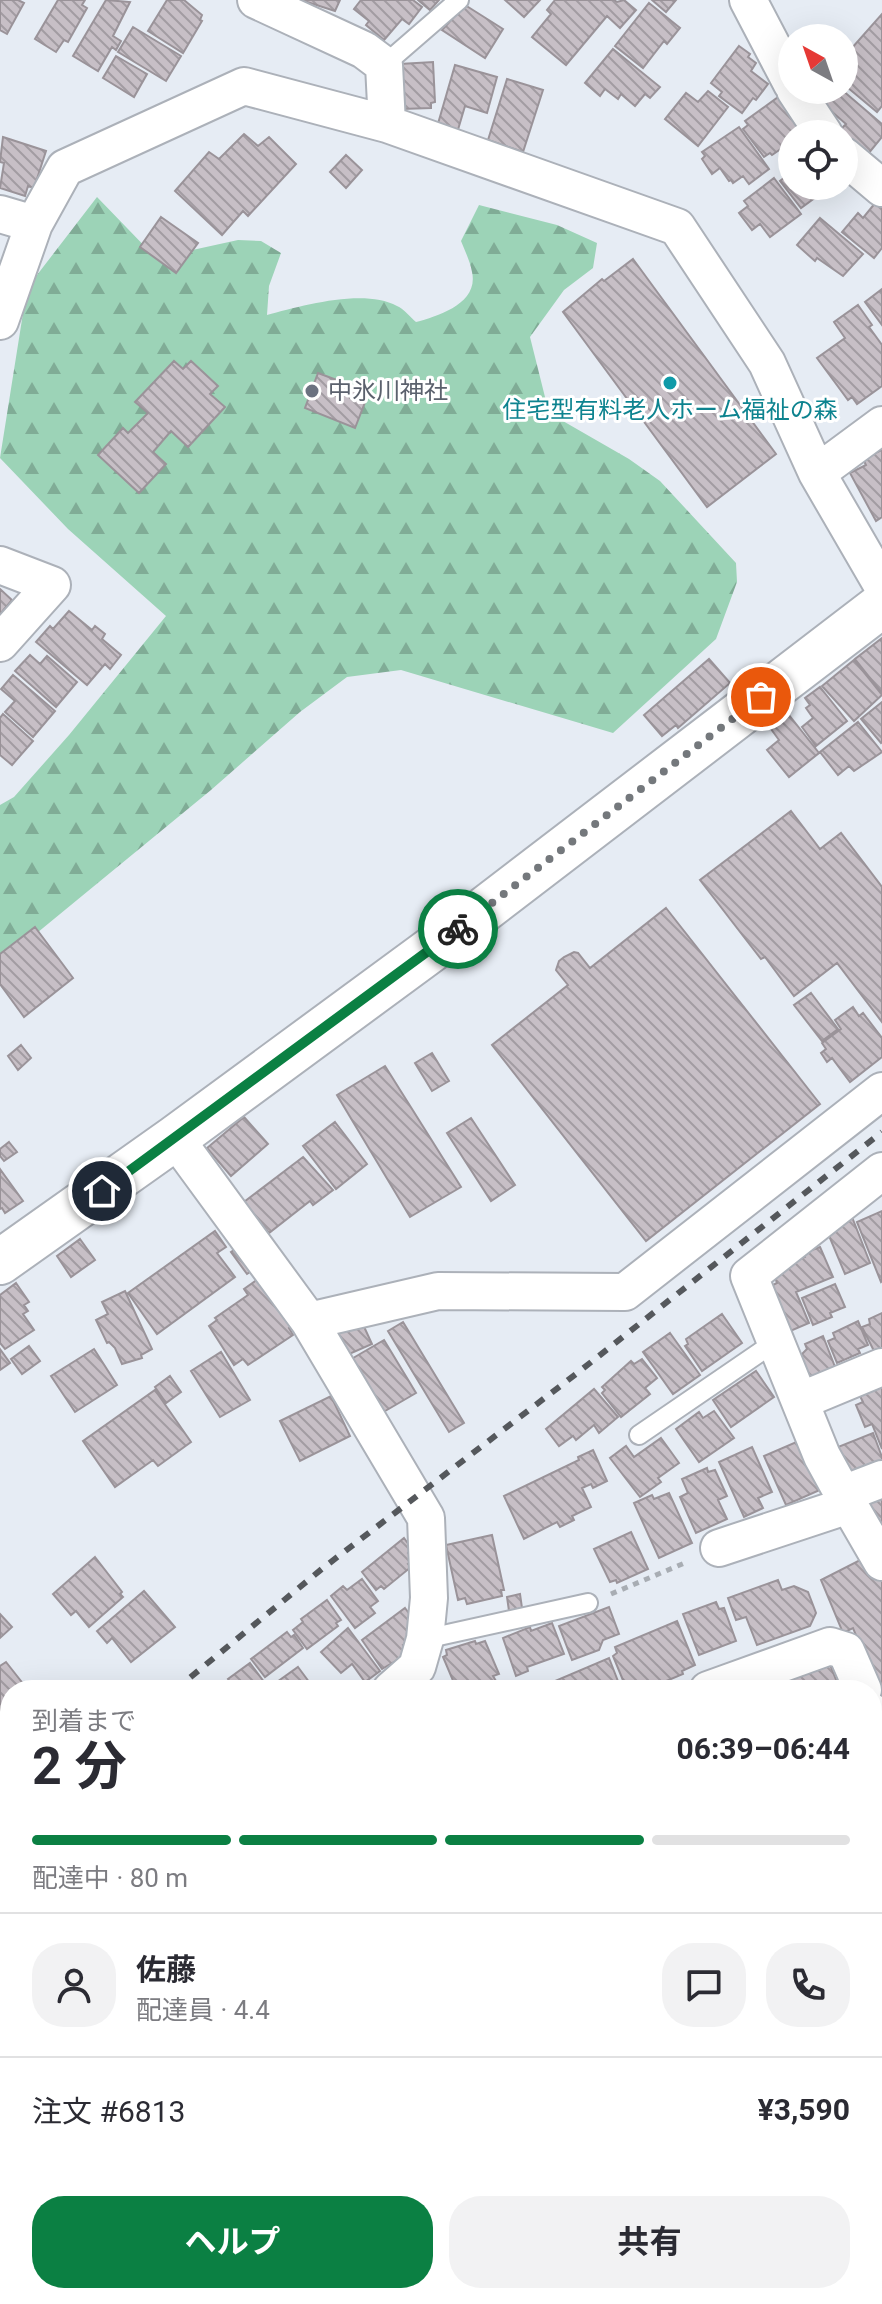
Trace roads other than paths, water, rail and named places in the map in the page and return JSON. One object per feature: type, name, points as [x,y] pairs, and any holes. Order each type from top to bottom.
[{"type":"main road","points":[[0,1262],[447,938],[882,605]]},
{"type":"street","points":[[256,0],[364,50],[384,65],[387,124]]},
{"type":"street","points":[[748,0],[778,57]]},
{"type":"street","points":[[0,321],[34,224],[65,168],[244,86],[387,124],[677,227],[767,363],[817,473],[882,585]]},
{"type":"street","points":[[858,168],[882,188]]},
{"type":"street","points":[[0,214],[34,224]]},
{"type":"street","points":[[817,473],[882,425]]},
{"type":"street","points":[[0,565],[52,585],[0,643]]},
{"type":"street","points":[[309,1321],[438,1291],[625,1292],[882,1091]]},
{"type":"street","points":[[175,1138],[309,1321],[426,1518],[429,1598],[415,1672]]},
{"type":"street","points":[[878,1182],[749,1276],[822,1456],[882,1562]]},
{"type":"street","points":[[800,1401],[882,1367]]},
{"type":"street","points":[[719,1548],[846,1500],[882,1479]]},
{"type":"street","points":[[736,1680],[830,1646],[846,1651],[859,1680]]},
{"type":"lane","points":[[384,65],[459,0]]},
{"type":"lane","points":[[639,1435],[775,1342]]},
{"type":"lane","points":[[415,1672],[588,1603]]},
{"type":"railway","points":[[187,1680],[323,1568],[576,1374],[882,1132]]},
{"type":"place","name":"住宅型有料老人ホーム福祉の森","points":[[670,383]]},
{"type":"place","name":"中氷川神社","points":[[312,391]]}]
